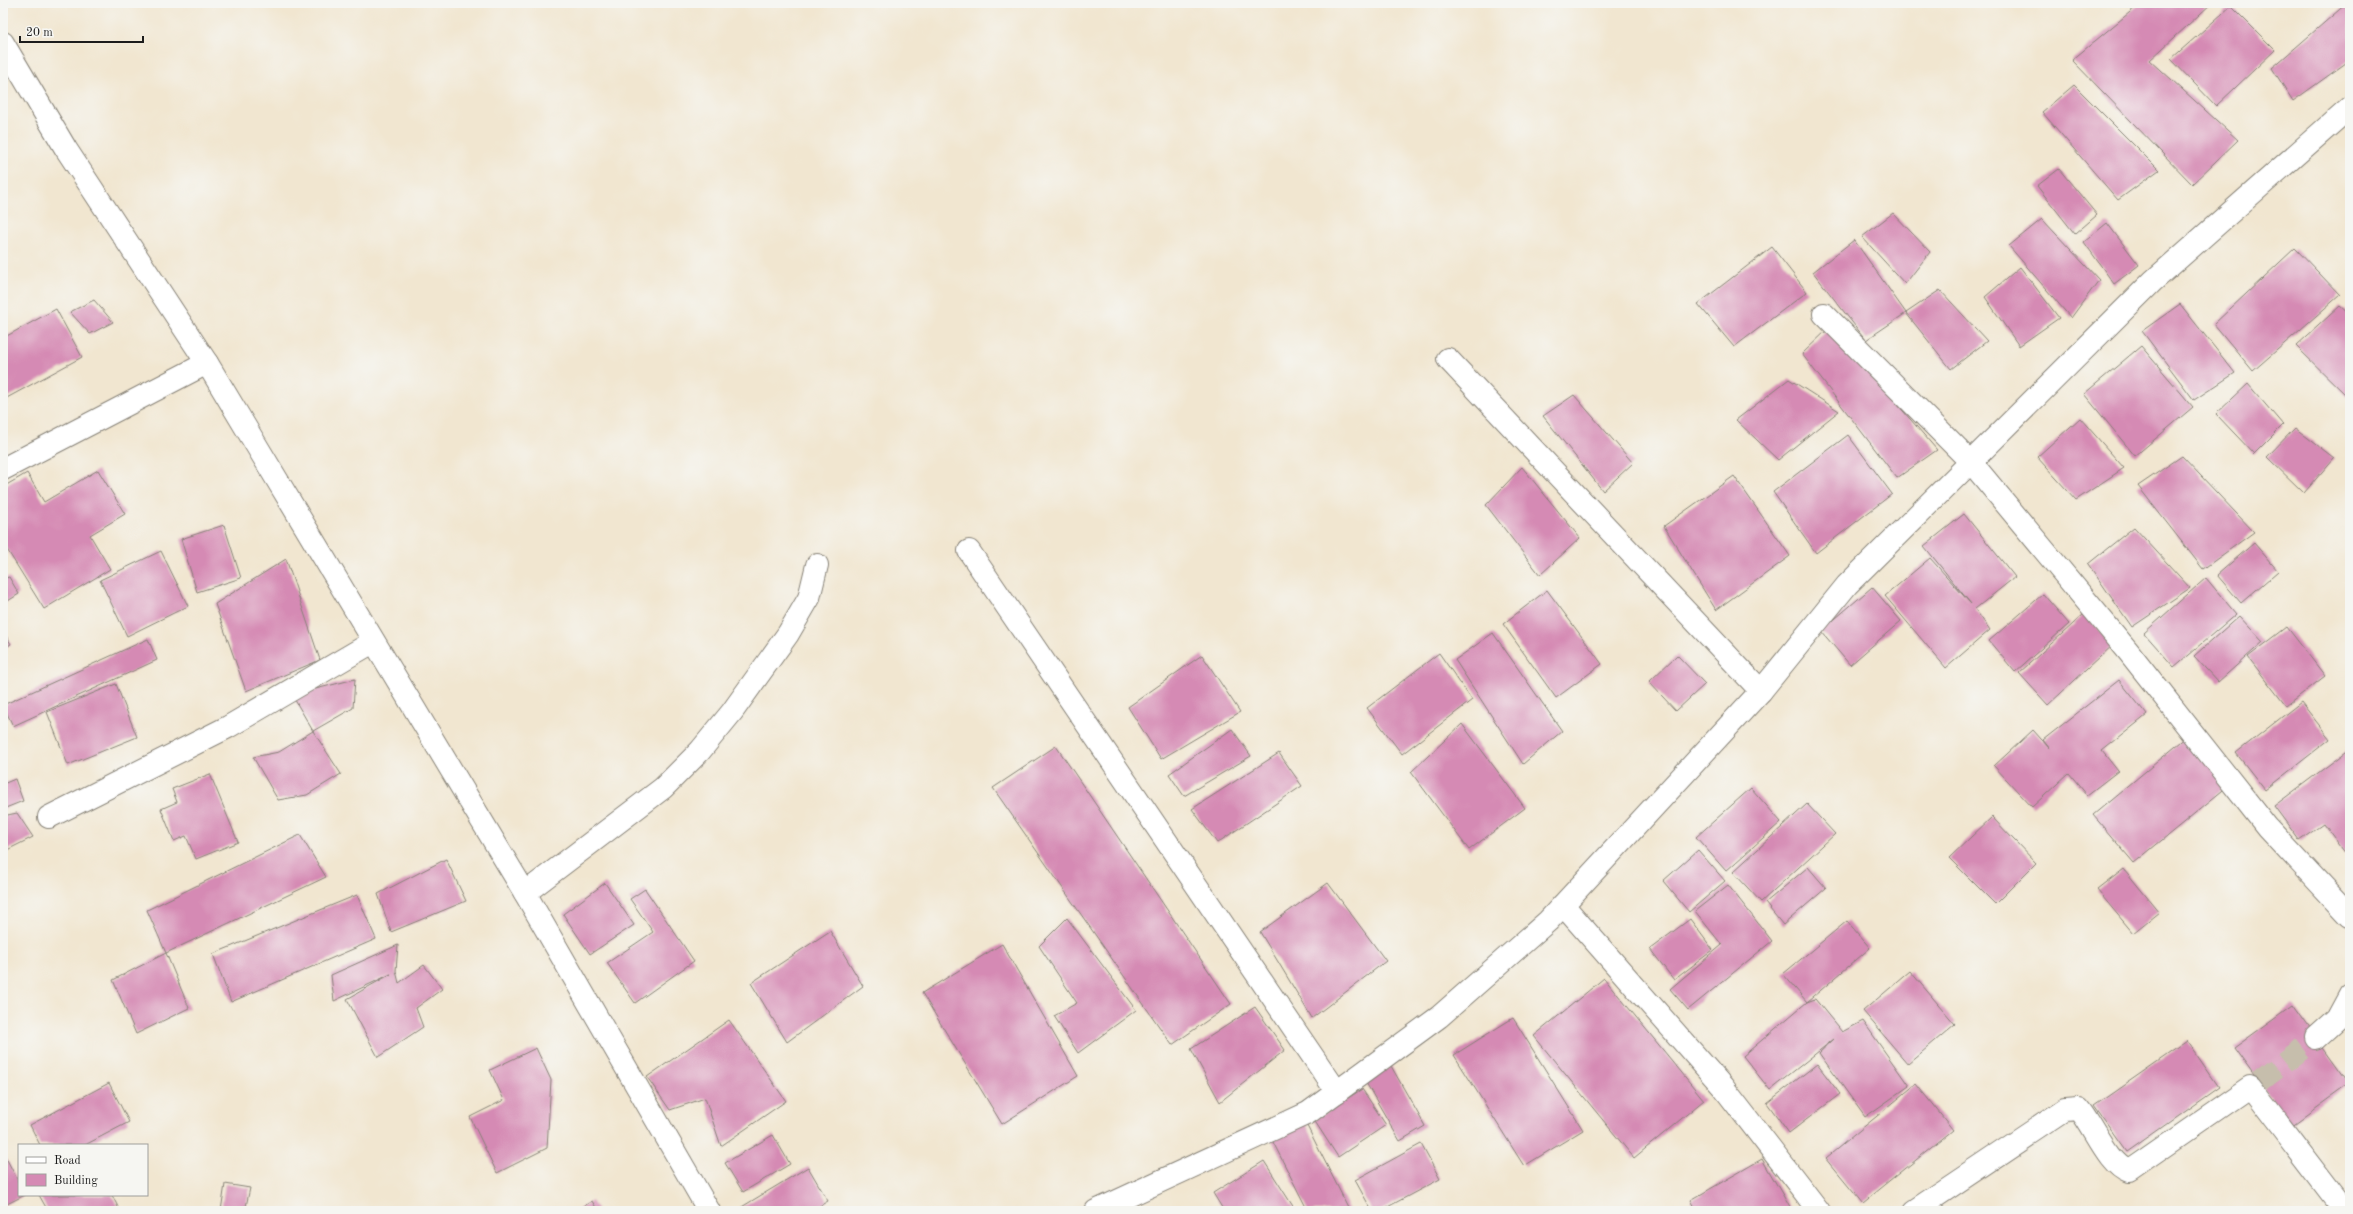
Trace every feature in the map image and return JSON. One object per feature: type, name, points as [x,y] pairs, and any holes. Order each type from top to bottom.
[{"type":"street","points":[[3,43],[66,149],[206,363],[525,893],[709,1211]]},
{"type":"street","points":[[1096,1211],[1308,1113],[1439,1017],[1548,921],[1761,691],[1847,585],[2153,281],[2350,107]]},
{"type":"street","points":[[1824,314],[1971,462],[2147,675],[2267,827],[2350,916]]},
{"type":"street","points":[[1448,359],[1761,691]]},
{"type":"street","points":[[3,469],[115,409],[206,363]]},
{"type":"street","points":[[969,551],[1337,1092]]},
{"type":"street","points":[[525,893],[663,788],[700,751],[732,712],[788,634],[809,598],[817,565]]},
{"type":"street","points":[[49,817],[228,727],[373,642]]},
{"type":"street","points":[[1563,905],[1723,1087],[1819,1211]]},
{"type":"street","points":[[2316,1038],[2337,1019],[2350,995]]},
{"type":"street","points":[[1914,1211],[2066,1109],[2079,1108],[2115,1161],[2123,1169],[2130,1171],[2254,1084],[2345,1211]]},
{"type":"building","points":[[2141,3],[2212,3],[2150,60],[2238,140],[2192,184],[2072,60]]},
{"type":"building","points":[[2347,3],[2350,3],[2350,60],[2293,101],[2272,68]]},
{"type":"building","points":[[2231,6],[2275,50],[2216,106],[2171,59]]},
{"type":"building","points":[[2074,85],[2159,170],[2118,200],[2042,112]]},
{"type":"building","points":[[2059,169],[2097,215],[2075,234],[2037,186]]},
{"type":"building","points":[[1893,213],[1930,252],[1905,284],[1862,237]]},
{"type":"building","points":[[2042,219],[2099,280],[2071,318],[2009,246]]},
{"type":"building","points":[[2107,223],[2139,265],[2114,284],[2084,242]]},
{"type":"building","points":[[1854,240],[1906,313],[1866,340],[1813,272]]},
{"type":"building","points":[[1772,247],[1807,292],[1734,347],[1698,304]]},
{"type":"building","points":[[2295,248],[2340,295],[2253,371],[2214,324]]},
{"type":"building","points":[[2020,267],[2059,318],[2019,346],[1985,297]]},
{"type":"building","points":[[1940,290],[1987,341],[1951,369],[1906,313]]},
{"type":"building","points":[[94,300],[113,322],[90,334],[70,312]]},
{"type":"building","points":[[2180,304],[2235,373],[2194,400],[2142,331]]},
{"type":"building","points":[[2340,306],[2350,315],[2350,399],[2296,346]]},
{"type":"building","points":[[56,309],[82,357],[3,400],[3,338]]},
{"type":"building","points":[[1830,327],[1937,450],[1897,478],[1802,354]]},
{"type":"building","points":[[2141,346],[2193,407],[2135,456],[2084,394]]},
{"type":"building","points":[[1789,379],[1839,411],[1778,460],[1736,420]]},
{"type":"building","points":[[2248,384],[2283,425],[2254,454],[2216,414]]},
{"type":"building","points":[[1574,395],[1633,463],[1603,491],[1543,416]]},
{"type":"building","points":[[2080,418],[2124,468],[2076,500],[2037,457]]},
{"type":"building","points":[[2295,428],[2334,458],[2304,493],[2267,457]]},
{"type":"building","points":[[1848,435],[1892,494],[1816,553],[1773,492]]},
{"type":"building","points":[[2182,456],[2254,532],[2203,569],[2138,486]]},
{"type":"building","points":[[1522,467],[1580,538],[1540,575],[1486,505]]},
{"type":"building","points":[[98,470],[125,514],[90,535],[110,569],[44,609],[3,543],[3,487],[27,473],[44,502]]},
{"type":"building","points":[[1734,476],[1790,556],[1716,610],[1664,526]]},
{"type":"building","points":[[1964,514],[2015,577],[1975,609],[1990,630],[1946,668],[1885,596],[1930,558],[1971,604],[1924,546]]},
{"type":"building","points":[[224,525],[241,578],[197,592],[181,539]]},
{"type":"building","points":[[2134,527],[2190,588],[2132,627],[2088,564]]},
{"type":"building","points":[[2254,543],[2278,571],[2241,603],[2217,575]]},
{"type":"building","points":[[161,551],[188,606],[127,636],[100,580]]},
{"type":"building","points":[[286,559],[320,660],[246,691],[215,604]]},
{"type":"building","points":[[9,577],[19,594],[3,604],[3,579]]},
{"type":"building","points":[[2206,578],[2236,614],[2174,667],[2144,633]]},
{"type":"building","points":[[1872,587],[1901,621],[1850,665],[1821,631]]},
{"type":"building","points":[[1547,590],[1602,664],[1556,698],[1503,624]]},
{"type":"building","points":[[2043,594],[2069,624],[2015,672],[1989,641]]},
{"type":"building","points":[[2084,614],[2113,645],[2048,705],[2019,673]]},
{"type":"building","points":[[2239,616],[2263,642],[2218,682],[2194,656]]},
{"type":"building","points":[[2287,627],[2325,676],[2286,706],[2248,657]]},
{"type":"building","points":[[3,631],[11,644],[3,649]]},
{"type":"building","points":[[1493,633],[1562,731],[1523,764],[1455,660]]},
{"type":"building","points":[[148,639],[157,660],[13,726],[3,705]]},
{"type":"building","points":[[1439,653],[1472,700],[1402,754],[1367,708]]},
{"type":"building","points":[[1202,655],[1240,712],[1161,759],[1128,707]]},
{"type":"building","points":[[1677,655],[1705,684],[1676,711],[1649,682]]},
{"type":"building","points":[[355,679],[353,708],[313,731],[292,695]]},
{"type":"building","points":[[2119,680],[2147,715],[2102,751],[2118,771],[2087,795],[2069,773],[2032,807],[1994,766],[2033,730],[2050,749],[2043,740]]},
{"type":"building","points":[[116,684],[137,737],[68,765],[47,712]]},
{"type":"building","points":[[2301,702],[2330,739],[2265,790],[2236,753]]},
{"type":"building","points":[[1462,724],[1525,808],[1469,850],[1411,772]]},
{"type":"building","points":[[1232,729],[1251,756],[1184,796],[1169,774]]},
{"type":"building","points":[[313,731],[341,774],[307,795],[278,800],[253,757],[279,752]]},
{"type":"building","points":[[2187,737],[2228,786],[2134,863],[2093,815]]},
{"type":"building","points":[[1056,746],[1231,1004],[1172,1045],[993,788]]},
{"type":"building","points":[[2350,749],[2350,851],[2346,854],[2323,823],[2299,840],[2274,806]]},
{"type":"building","points":[[1279,753],[1302,786],[1217,843],[1192,809]]},
{"type":"building","points":[[210,774],[238,842],[196,859],[186,836],[174,841],[161,809],[177,802],[172,789]]},
{"type":"building","points":[[15,779],[23,801],[3,809],[3,784]]},
{"type":"building","points":[[1751,788],[1781,822],[1726,871],[1696,837]]},
{"type":"building","points":[[1807,804],[1835,834],[1761,902],[1733,872]]},
{"type":"building","points":[[17,813],[33,837],[3,852],[3,816]]},
{"type":"building","points":[[1992,817],[2036,863],[1995,904],[1949,858]]},
{"type":"building","points":[[300,835],[326,877],[166,953],[147,910]]},
{"type":"building","points":[[1698,850],[1725,881],[1689,912],[1663,881]]},
{"type":"building","points":[[446,859],[466,901],[391,932],[378,894]]},
{"type":"building","points":[[1808,867],[1826,888],[1783,925],[1765,903]]},
{"type":"building","points":[[2124,869],[2159,912],[2133,933],[2097,890]]},
{"type":"building","points":[[605,883],[634,925],[590,954],[563,914]]},
{"type":"building","points":[[1328,883],[1386,961],[1312,1018],[1260,932]]},
{"type":"building","points":[[1728,885],[1772,941],[1688,1010],[1670,989],[1722,945],[1695,911]]},
{"type":"building","points":[[645,889],[694,961],[635,1003],[607,963],[653,932],[630,899]]},
{"type":"building","points":[[357,895],[376,939],[231,1002],[213,954]]},
{"type":"building","points":[[1067,918],[1136,1010],[1078,1053],[1054,1016],[1077,1003],[1039,946]]},
{"type":"building","points":[[1690,919],[1713,950],[1674,980],[1650,949]]},
{"type":"building","points":[[1847,921],[1870,948],[1807,1002],[1783,974]]},
{"type":"building","points":[[830,931],[863,986],[787,1042],[751,983]]},
{"type":"building","points":[[1002,944],[1078,1076],[1002,1124],[922,993]]},
{"type":"building","points":[[398,945],[396,971],[399,983],[424,965],[442,989],[416,1008],[423,1027],[378,1057],[347,999],[391,974],[334,1001],[331,975]]},
{"type":"building","points":[[166,953],[189,1008],[136,1034],[113,980]]},
{"type":"building","points":[[1910,971],[1955,1024],[1908,1064],[1863,1011]]},
{"type":"building","points":[[1604,978],[1704,1100],[1634,1158],[1534,1036]]},
{"type":"building","points":[[1815,999],[1842,1032],[1863,1021],[1909,1086],[1865,1117],[1819,1053],[1834,1039],[1770,1090],[1743,1056],[1807,1002]]},
{"type":"building","points":[[2293,1005],[2349,1083],[2290,1126],[2234,1048]]},
{"type":"building","points":[[1255,1007],[1285,1050],[1220,1102],[1191,1049]]},
{"type":"building","points":[[1513,1018],[1583,1130],[1524,1166],[1454,1055]]},
{"type":"building","points":[[729,1020],[786,1101],[721,1146],[705,1098],[670,1110],[647,1077]]},
{"type":"building","points":[[2187,1041],[2219,1087],[2127,1152],[2094,1106]]},
{"type":"building","points":[[536,1048],[551,1080],[547,1148],[497,1173],[470,1117],[504,1100],[490,1070]]},
{"type":"building","points":[[1817,1064],[1840,1094],[1789,1133],[1767,1103]]},
{"type":"building","points":[[1391,1066],[1425,1126],[1400,1141],[1365,1081]]},
{"type":"building","points":[[109,1083],[129,1122],[87,1144],[40,1144],[30,1125]]},
{"type":"building","points":[[1916,1084],[1953,1130],[1863,1203],[1826,1158]]},
{"type":"building","points":[[1362,1089],[1386,1125],[1338,1157],[1314,1120]]},
{"type":"building","points":[[1305,1122],[1350,1211],[1308,1211],[1272,1140]]},
{"type":"building","points":[[773,1135],[790,1164],[743,1192],[725,1163]]},
{"type":"building","points":[[1421,1144],[1440,1179],[1380,1211],[1372,1211],[1355,1180]]},
{"type":"building","points":[[3,1152],[18,1181],[18,1196],[23,1196],[3,1206]]},
{"type":"building","points":[[1762,1159],[1792,1211],[1697,1211],[1691,1200]]},
{"type":"building","points":[[1264,1161],[1296,1211],[1224,1211],[1213,1193]]},
{"type":"building","points":[[808,1167],[828,1201],[811,1211],[735,1211]]},
{"type":"building","points":[[225,1184],[250,1188],[245,1211],[221,1211]]},
{"type":"building","points":[[40,1196],[112,1196],[120,1211],[48,1211]]},
{"type":"building","points":[[592,1201],[598,1211],[576,1211]]},
{"type":"tunnel","points":[[2259,1082],[2316,1038]]}]
